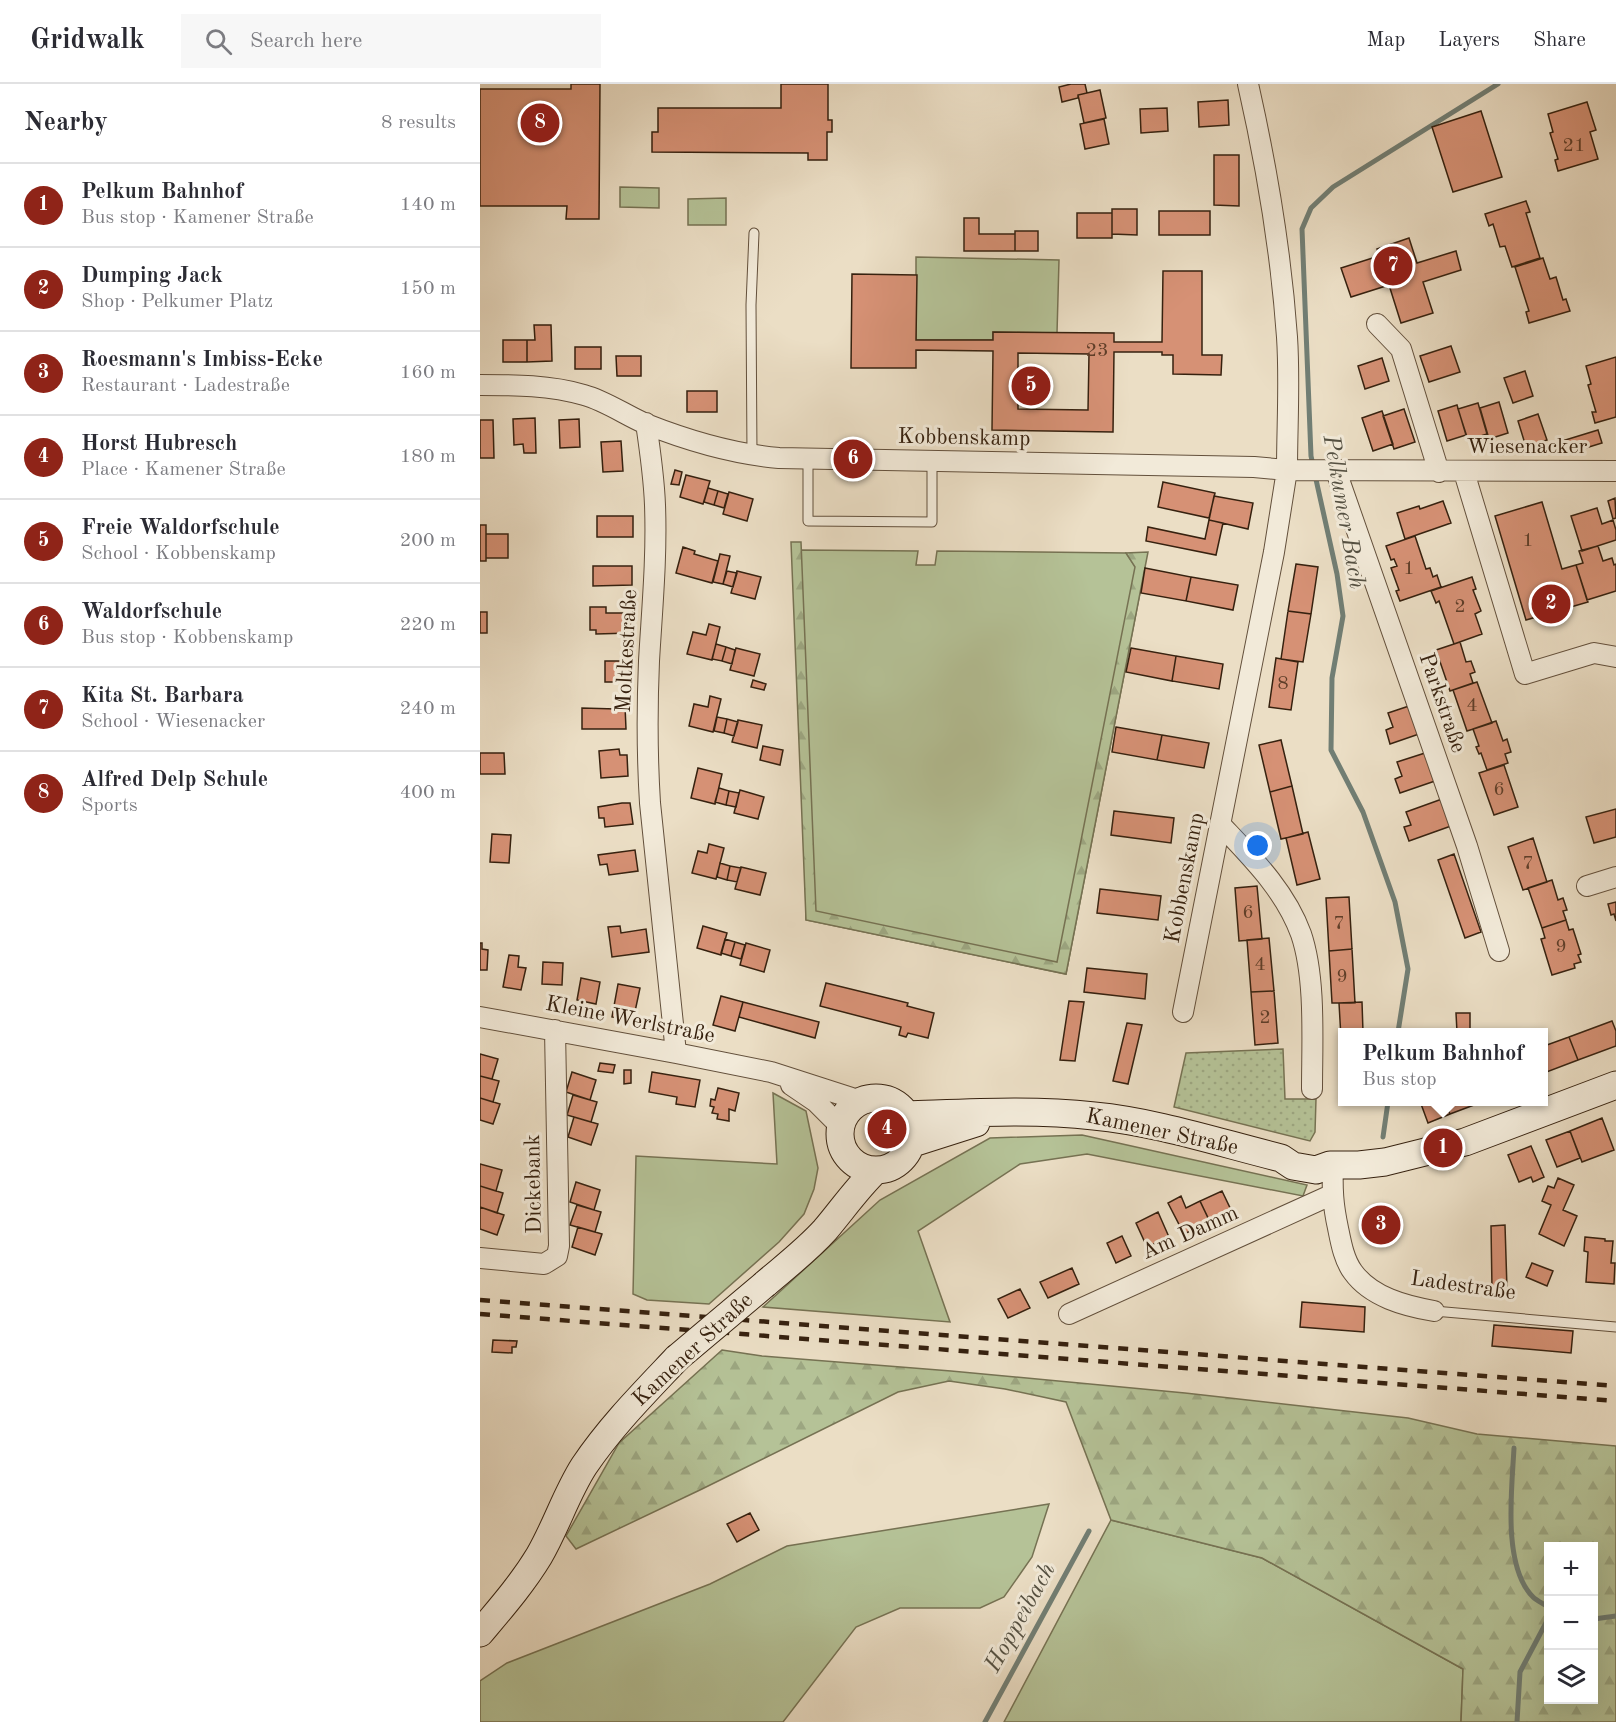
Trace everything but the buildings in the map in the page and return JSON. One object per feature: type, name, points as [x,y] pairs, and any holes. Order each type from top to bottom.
[{"type":"main road","name":"Kamener Straße","points":[[907,1115],[1096,1116],[1163,1129],[1281,1158],[1294,1154],[1317,1157],[1331,1165],[1378,1163],[1465,1142],[1616,1085]]},
{"type":"main road","points":[[883,1099],[897,1105],[907,1115],[912,1129],[910,1144],[903,1157],[891,1166],[876,1170],[863,1167],[848,1156],[842,1146],[841,1127],[848,1112],[861,1101],[883,1099]]},
{"type":"main road","name":"Kamener Straße","points":[[910,1144],[1006,1114]]},
{"type":"main road","name":"Kamener Straße","points":[[825,1230],[848,1156]]},
{"type":"main road","name":"Kamener Straße","points":[[480,1633],[512,1595],[538,1557],[573,1486],[598,1447],[636,1401],[677,1358],[812,1244],[862,1183],[876,1170]]},
{"type":"street","name":"Kobbenskamp","points":[[1183,1012],[1276,541],[1295,470],[1287,340],[1278,246],[1248,84]]},
{"type":"street","name":"Wiesenacker","points":[[1377,324],[1401,349],[1438,472]]},
{"type":"street","points":[[480,385],[538,386],[568,390],[588,395],[646,423]]},
{"type":"street","name":"Kobbenskamp","points":[[646,423],[699,442],[752,455],[932,462],[1207,466],[1295,470]]},
{"type":"street","name":"Moltkestraße","points":[[646,423],[655,503],[656,542],[649,679],[648,765],[676,1053]]},
{"type":"street","name":"Wiesenacker","points":[[1295,470],[1616,471]]},
{"type":"street","name":"Parkstraße","points":[[1331,471],[1463,835],[1499,951]]},
{"type":"street","points":[[1464,472],[1525,674],[1594,653],[1616,657]]},
{"type":"street","points":[[1220,824],[1274,884],[1301,934],[1310,990],[1312,1089]]},
{"type":"street","points":[[1587,886],[1616,877]]},
{"type":"street","name":"Kleine Werlstraße","points":[[480,1017],[771,1072],[861,1101]]},
{"type":"street","name":"Dickebank","points":[[480,1258],[544,1264],[557,1256],[559,1246],[555,1030]]},
{"type":"street","name":"Kleine Werlstraße","points":[[771,1072],[816,1102],[841,1127]]},
{"type":"street","name":"Ladestraße","points":[[1331,1165],[1331,1195],[1343,1250],[1353,1272],[1368,1286],[1385,1296],[1409,1307],[1434,1311]]},
{"type":"street","name":"Am Damm","points":[[1069,1314],[1331,1195]]},
{"type":"lane","points":[[752,455],[751,305],[754,232]]},
{"type":"lane","points":[[808,458],[808,521],[932,522],[932,462]]},
{"type":"lane","name":"Ladestraße","points":[[1434,1311],[1616,1327]]},
{"type":"green space","points":[[620,187],[659,188],[659,208],[620,207]]},
{"type":"green space","points":[[726,198],[726,225],[688,225],[688,199]]},
{"type":"green space","points":[[916,257],[1059,260],[1057,333],[993,332],[993,340],[916,340]]},
{"type":"green space","points":[[791,542],[801,542],[816,911],[1057,962],[1135,567],[1126,553],[1148,552],[1066,974],[806,920]]},
{"type":"green space","points":[[801,550],[918,551],[916,565],[935,565],[937,551],[1126,553],[1135,566],[1145,567],[1066,974],[806,920]]},
{"type":"green space","points":[[1283,1049],[1285,1099],[1316,1099],[1315,1132],[1310,1141],[1174,1107],[1186,1053]]},
{"type":"green space","points":[[773,1093],[806,1111],[818,1168],[814,1189],[804,1214],[779,1242],[709,1304],[647,1300],[633,1294],[636,1156],[777,1164]]},
{"type":"green space","points":[[1082,1135],[1307,1185],[1303,1196],[1087,1154],[1020,1164],[918,1231],[950,1322],[763,1307],[880,1200],[990,1138]]},
{"type":"green space","points":[[722,1350],[762,1356],[1185,1393],[1408,1418],[1477,1434],[1616,1446],[1616,1722],[1461,1722],[1463,1669],[1262,1558],[1111,1520],[1066,1402],[1005,1389],[949,1381],[898,1392],[576,1549],[566,1536],[619,1443]]},
{"type":"green space","points":[[1049,1504],[1032,1557],[1004,1597],[980,1608],[900,1608],[856,1627],[783,1722],[480,1722],[480,1681],[507,1663],[710,1584],[787,1546]]},
{"type":"green space","points":[[1111,1520],[1262,1558],[1463,1669],[1461,1722],[1004,1722]]},
{"type":"waterway","name":"Pelkumer Bach","points":[[1313,465],[1302,229],[1311,208],[1333,187],[1498,84]]},
{"type":"waterway","name":"Pelkumer Bach","points":[[1315,475],[1337,574],[1343,616],[1332,678],[1331,750],[1363,812],[1395,902],[1408,969],[1399,1028]]},
{"type":"waterway","name":"Pelkumer Bach","points":[[1383,1137],[1387,1106]]},
{"type":"waterway","points":[[1514,1448],[1511,1505],[1513,1547],[1523,1583],[1533,1597],[1544,1604]]},
{"type":"waterway","name":"Hoppeibach","points":[[985,1722],[1089,1531]]},
{"type":"waterway","points":[[1598,1618],[1616,1616]]},
{"type":"waterway","name":"Pelkumer Bach","points":[[1517,1722],[1520,1672],[1544,1627]]},
{"type":"railway","points":[[480,1300],[1616,1386]]},
{"type":"railway","points":[[480,1314],[1616,1401]]},
{"type":"place","name":"Alfred Delp Schule","points":[[540,123]]},
{"type":"place","name":"Kita St. Barbara","points":[[1393,266]]},
{"type":"place","name":"Freie Waldorfschule","points":[[1031,386]]},
{"type":"place","name":"Waldorfschule","points":[[853,459]]},
{"type":"place","name":"Dumping Jack","points":[[1551,604]]},
{"type":"place","name":"Horst Hubresch","points":[[887,1129]]},
{"type":"place","name":"Pelkum Bahnhof","points":[[1443,1148]]},
{"type":"place","name":"Roesmann's Imbiss-Ecke","points":[[1381,1225]]}]
